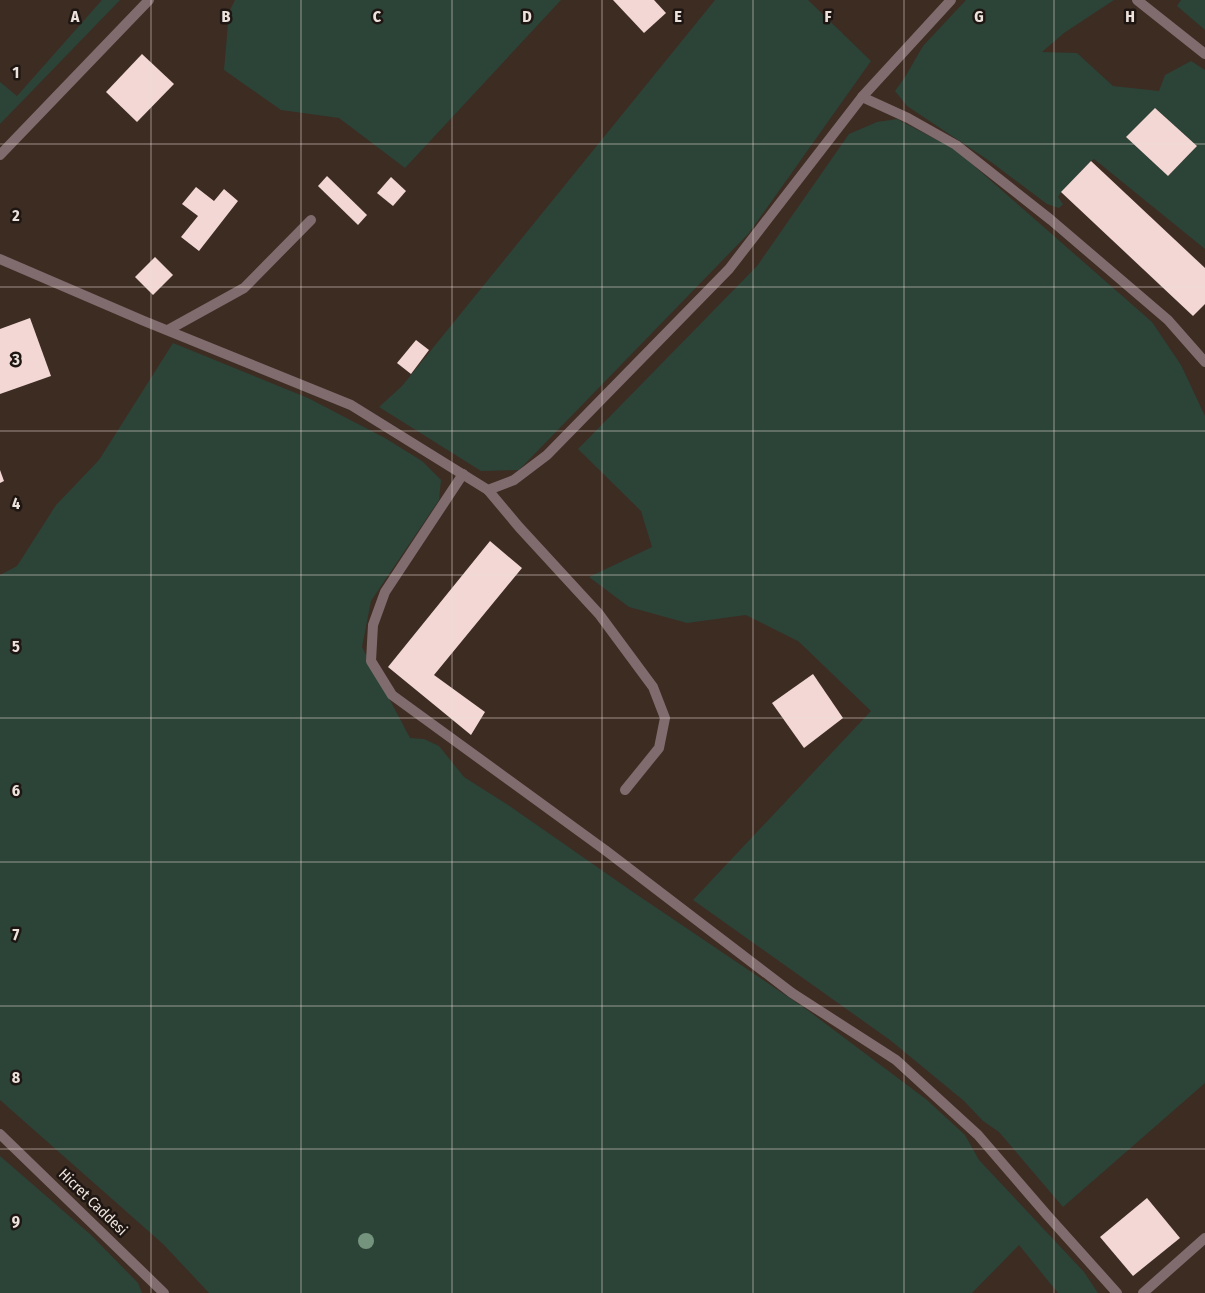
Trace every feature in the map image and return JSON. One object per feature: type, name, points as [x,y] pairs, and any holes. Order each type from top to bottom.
[{"type":"street","points":[[0,155],[149,0]]},
{"type":"street","points":[[488,490],[514,480],[547,455],[729,269],[862,97],[951,0]]},
{"type":"street","points":[[1137,0],[1205,54]]},
{"type":"street","points":[[862,97],[908,118],[956,146],[1050,220],[1168,320],[1205,362]]},
{"type":"street","points":[[168,330],[244,288],[311,220]]},
{"type":"street","points":[[0,259],[351,404],[488,490],[519,527],[599,614],[653,687],[665,718],[659,748],[625,790]]},
{"type":"street","points":[[463,474],[384,592],[373,625],[371,661],[392,695],[605,850],[792,993],[896,1060],[978,1134],[1046,1215],[1117,1293]]},
{"type":"street","name":"Hicret Caddesi","points":[[0,1134],[164,1293]]},
{"type":"street","points":[[1143,1293],[1205,1238]]},
{"type":"green space","points":[[102,0],[120,0],[0,124],[0,82],[17,96]]},
{"type":"green space","points":[[235,0],[561,0],[405,168],[339,118],[281,110],[224,70],[229,12]]},
{"type":"green space","points":[[715,0],[808,0],[871,61],[749,233],[519,470],[481,471],[379,407],[402,386]]},
{"type":"green space","points":[[966,0],[1114,0],[1064,33],[1042,52],[1077,53],[1113,86],[1159,91],[1165,75],[1191,61],[1205,70],[1205,249],[1094,159],[1061,192],[1058,197],[1063,204],[1059,208],[1047,204],[991,162],[907,106],[895,91],[923,46]],"holes":[[[1155,108],[1197,146],[1168,176],[1126,137]]]},
{"type":"green space","points":[[1181,0],[1205,0],[1205,30],[1177,6]]},
{"type":"green space","points":[[897,119],[956,150],[1152,322],[1181,365],[1205,416],[1205,1083],[1063,1207],[999,1132],[983,1121],[964,1101],[890,1040],[693,900],[871,711],[798,641],[746,615],[687,623],[629,607],[589,577],[652,547],[641,511],[578,449],[757,266],[849,134],[877,122]]},
{"type":"green space","points":[[173,343],[308,398],[385,438],[422,461],[441,480],[439,500],[371,601],[362,647],[410,738],[424,739],[439,746],[464,777],[511,807],[806,1009],[927,1100],[965,1135],[979,1160],[1084,1272],[1098,1293],[1058,1293],[1019,1245],[972,1293],[209,1293],[163,1244],[0,1100],[0,575],[17,566],[56,505],[99,460]]},
{"type":"green space","points":[[0,1156],[91,1235],[138,1283],[142,1293],[0,1293]]},
{"type":"building","points":[[613,0],[654,0],[666,13],[644,33]]},
{"type":"building","points":[[142,54],[174,84],[137,122],[106,92]]},
{"type":"building","points":[[1155,108],[1197,146],[1168,176],[1126,137]]},
{"type":"building","points":[[1091,161],[1205,268],[1205,304],[1193,316],[1061,192]]},
{"type":"building","points":[[327,176],[367,215],[358,225],[318,186]]},
{"type":"building","points":[[391,177],[406,191],[393,206],[377,193]]},
{"type":"building","points":[[196,187],[214,201],[224,189],[238,201],[199,251],[181,237],[198,216],[182,204]]},
{"type":"building","points":[[155,257],[173,275],[153,295],[135,277]]},
{"type":"building","points":[[30,318],[51,376],[0,394],[0,329]]},
{"type":"building","points":[[416,340],[429,350],[411,374],[397,363]]},
{"type":"building","points":[[0,470],[4,481],[0,483]]},
{"type":"building","points":[[490,541],[522,568],[434,675],[485,712],[471,735],[388,667]]},
{"type":"building","points":[[813,674],[843,718],[804,748],[772,703]]},
{"type":"building","points":[[1147,1198],[1180,1238],[1133,1276],[1100,1237]]}]
